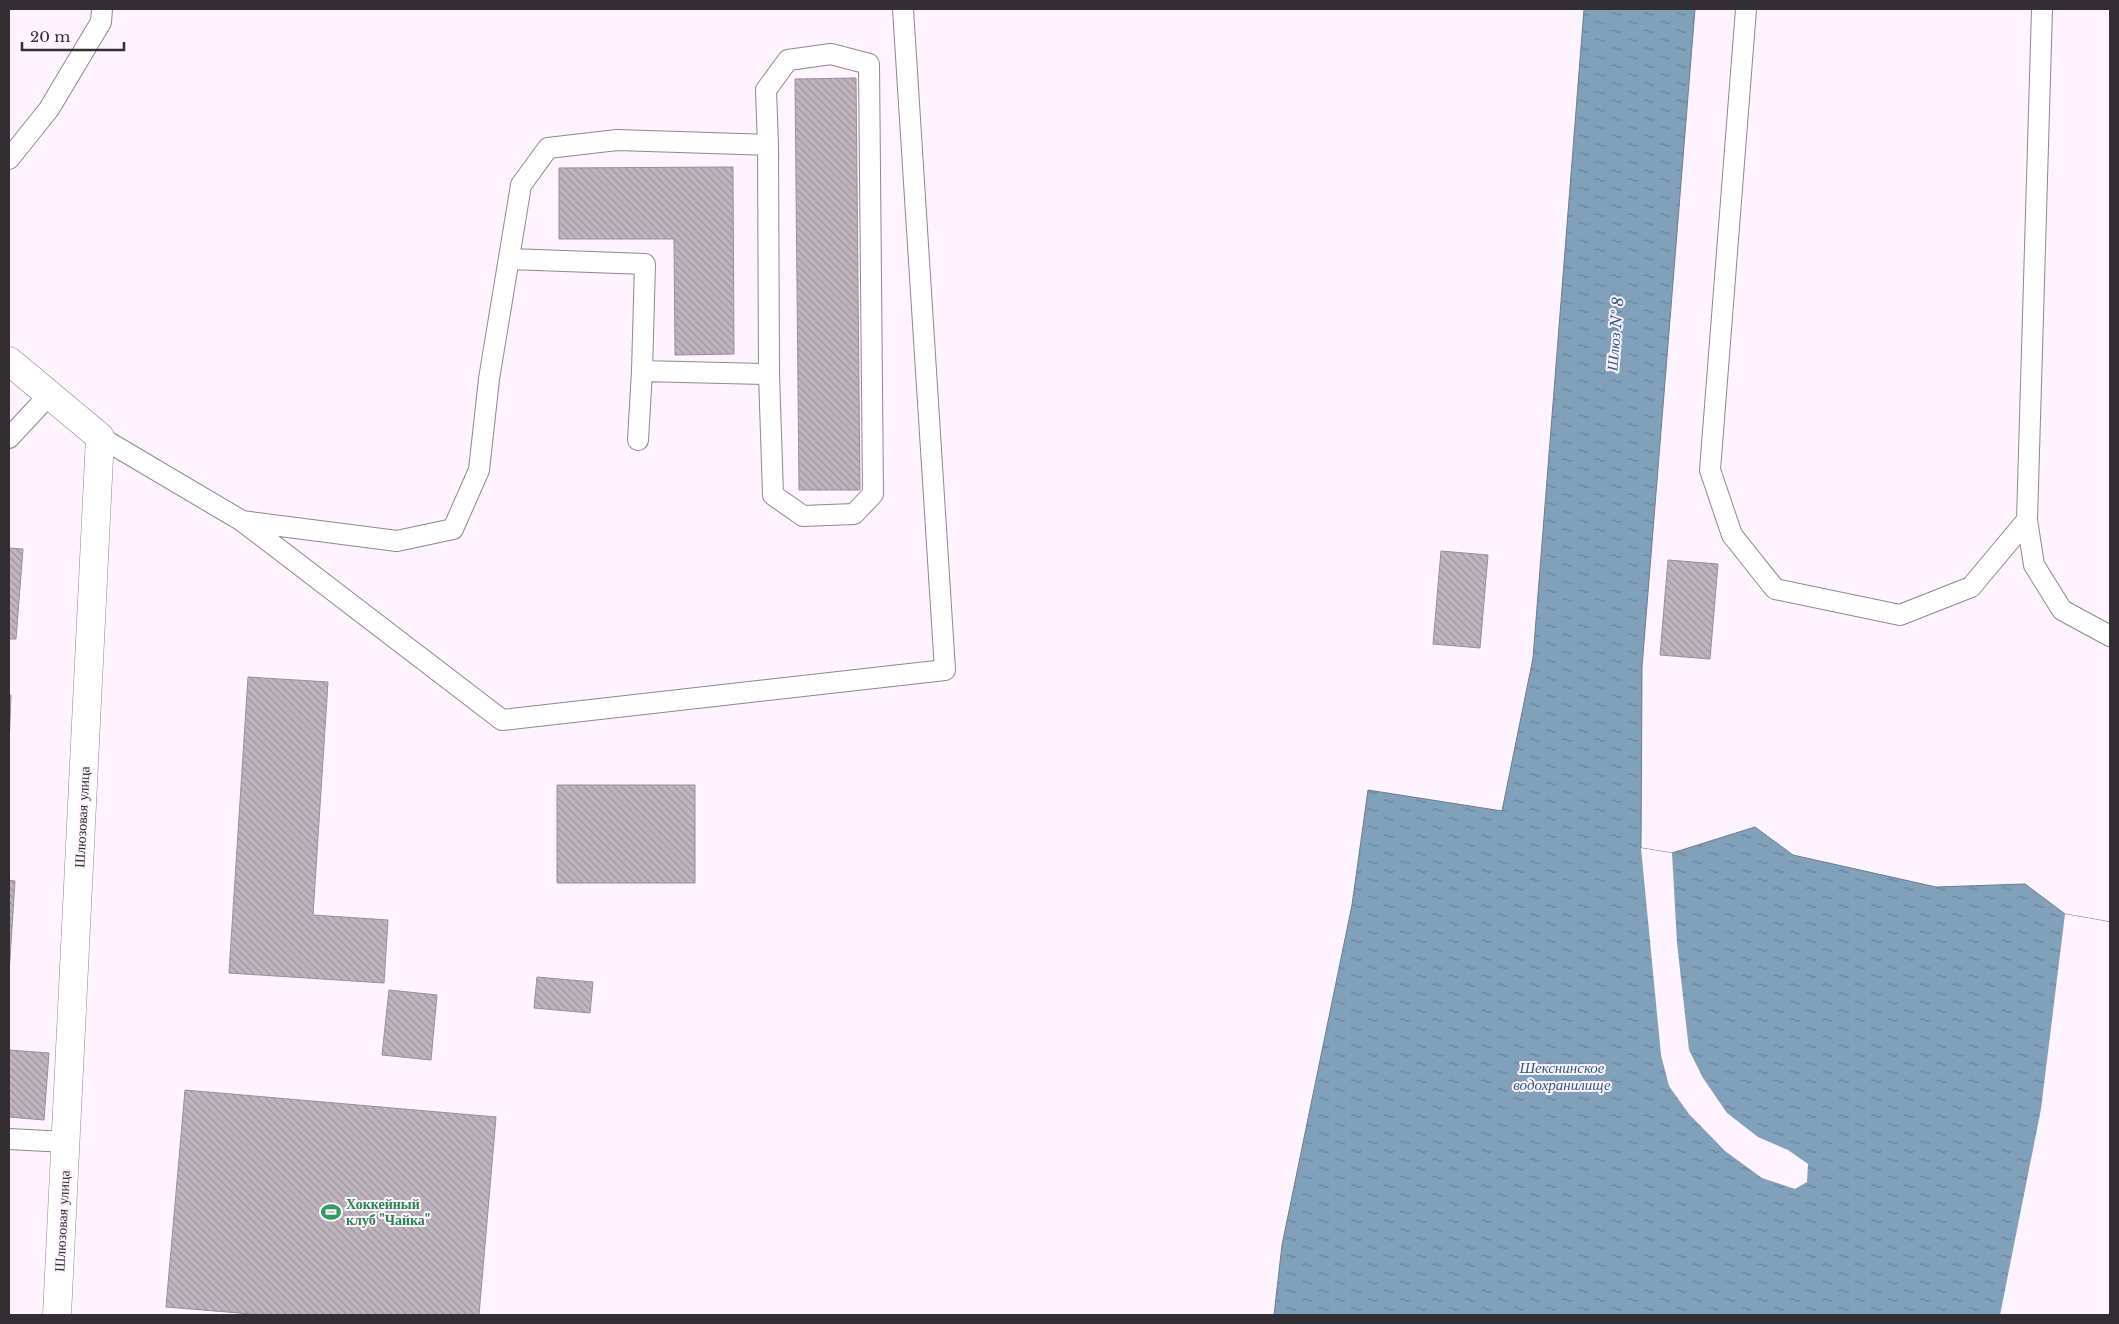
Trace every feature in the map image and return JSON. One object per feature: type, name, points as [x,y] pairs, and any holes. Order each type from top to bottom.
[{"type":"street","points":[[9,361],[100,437]]},
{"type":"street","name":"Шлюзовая улица","points":[[57,1315],[100,437]]},
{"type":"lane","points":[[9,159],[49,109],[101,22],[102,9]]},
{"type":"lane","points":[[100,437],[242,521],[502,720],[945,670],[903,9]]},
{"type":"lane","points":[[1746,9],[1710,470],[1732,535],[1775,589],[1900,615],[1971,587],[2027,520]]},
{"type":"lane","points":[[2042,9],[2027,520],[2034,565],[2062,610],[2110,636]]},
{"type":"lane","points":[[831,54],[869,64],[874,494],[854,514],[803,516],[773,495],[769,374],[768,145],[766,90],[788,60],[831,54]]},
{"type":"lane","points":[[242,521],[397,541],[453,529],[479,470],[488,379],[510,259],[521,185],[548,148],[617,140],[768,145]]},
{"type":"lane","points":[[510,259],[645,264],[638,440]]},
{"type":"lane","points":[[642,371],[769,374]]},
{"type":"lane","points":[[9,438],[49,394]]},
{"type":"lane","points":[[9,1139],[66,1142]]},
{"type":"water","name":"Шекснинское водохранилище","points":[[1584,9],[1695,9],[1642,667],[1641,848],[1672,853],[1755,827],[1793,855],[1936,887],[2025,884],[2065,914],[2110,922],[2110,1315],[1274,1315],[1282,1245],[1352,905],[1368,790],[1502,811],[1533,658]]},
{"type":"pier","points":[[1641,848],[1672,853],[1677,943],[1689,1050],[1703,1078],[1727,1113],[1758,1137],[1788,1150],[1808,1164],[1807,1182],[1795,1189],[1762,1178],[1725,1151],[1689,1114],[1669,1086],[1661,1055]]},
{"type":"pier","points":[[2065,914],[2110,922],[2110,1315],[2000,1315],[2041,1109]]},
{"type":"building","points":[[856,78],[860,490],[799,490],[795,79]]},
{"type":"building","points":[[733,167],[734,354],[675,355],[674,239],[559,239],[559,168]]},
{"type":"building","points":[[9,548],[23,549],[16,639],[9,639]]},
{"type":"building","points":[[1441,551],[1488,555],[1480,648],[1433,644]]},
{"type":"building","points":[[1668,560],[1718,564],[1710,659],[1660,655]]},
{"type":"building","points":[[248,677],[328,682],[313,915],[388,920],[384,983],[229,973]]},
{"type":"building","points":[[9,695],[11,695],[9,747]]},
{"type":"building","points":[[557,785],[695,785],[695,883],[557,883]]},
{"type":"building","points":[[9,880],[15,881],[9,974]]},
{"type":"building","points":[[537,977],[593,982],[590,1013],[534,1008]]},
{"type":"building","points":[[389,990],[437,995],[431,1060],[382,1055]]},
{"type":"building","points":[[9,1050],[49,1053],[44,1120],[9,1117]]},
{"type":"building","name":"Хоккейный клуб \"Чайка\"","points":[[185,1090],[496,1117],[479,1315],[263,1315],[166,1307]]},
{"type":"place","name":"Хоккейный клуб \"Чайка\"","points":[[331,1212]]},
{"type":"water label","name":"Шлюз № 8","points":[[1615,334]]}]
